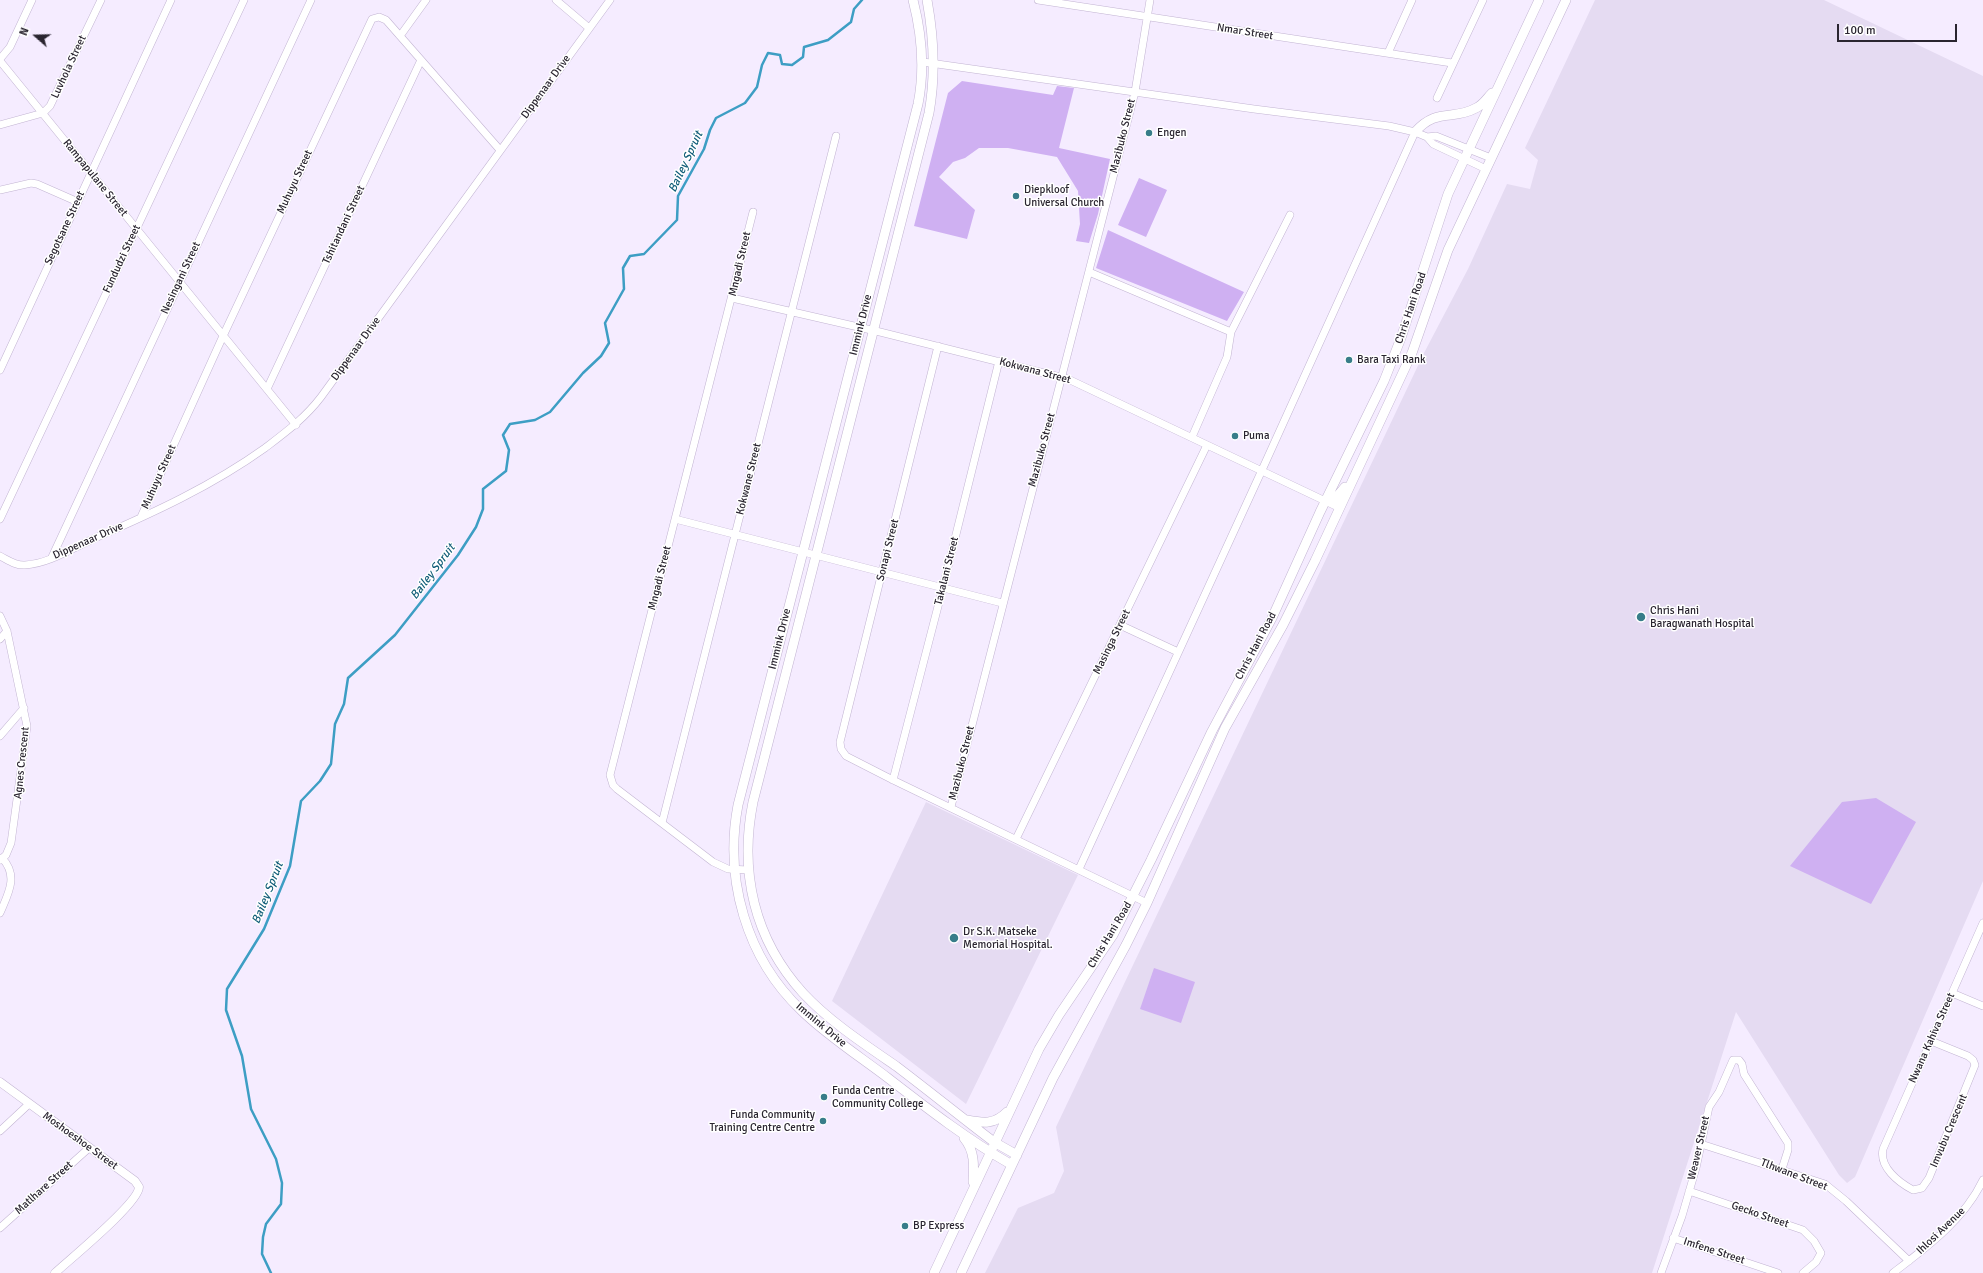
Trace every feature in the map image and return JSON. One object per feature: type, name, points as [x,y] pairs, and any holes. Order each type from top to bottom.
[{"type":"main road","name":"Immink Drive","points":[[913,0],[920,26],[923,62],[922,86],[738,805],[734,832],[735,870],[740,904],[752,938],[766,965],[792,1001],[830,1035],[959,1132],[1012,1166]]},
{"type":"main road","name":"Immink Drive","points":[[927,0],[935,62],[929,113],[753,802],[748,831],[748,870],[755,905],[768,941],[779,961],[803,993],[843,1027],[994,1142],[1017,1155]]},
{"type":"main road","name":"Chris Hani Road","points":[[934,1273],[994,1142],[1039,1049],[1059,1015],[1112,936],[1133,896],[1212,732],[1262,638],[1325,501],[1390,368],[1448,194],[1539,0]]},
{"type":"main road","name":"Chris Hani Road","points":[[962,1273],[1057,1071],[1126,945],[1147,903],[1225,728],[1284,625],[1340,508],[1412,353],[1448,250],[1566,0]]},
{"type":"main road","points":[[1415,132],[1423,122],[1431,118],[1476,108],[1497,88]]},
{"type":"main road","points":[[1325,501],[1334,500],[1339,496],[1367,450]]},
{"type":"main road","points":[[966,1120],[985,1123],[995,1121],[1000,1119],[1011,1108]]},
{"type":"main road","points":[[959,1132],[971,1149],[974,1162],[973,1188]]},
{"type":"street","points":[[0,60],[10,47],[32,0]]},
{"type":"street","name":"Luvhola Street","points":[[43,113],[53,102],[101,0]]},
{"type":"street","name":"Segotsane Street","points":[[0,370],[171,0]]},
{"type":"street","name":"Fundudzi Street","points":[[0,519],[244,0]]},
{"type":"street","name":"Nesingani Street","points":[[52,557],[311,0]]},
{"type":"street","points":[[400,36],[426,0]]},
{"type":"street","points":[[556,0],[589,28]]},
{"type":"street","name":"Dippenaar Drive","points":[[0,556],[23,565],[52,557],[141,517],[211,483],[240,465],[296,425],[308,414],[321,397],[610,0]]},
{"type":"street","name":"Nmar Street","points":[[1038,0],[1064,2],[1452,63]]},
{"type":"street","name":"Mazibuko Street","points":[[951,807],[1002,603],[1135,92],[1150,0]]},
{"type":"street","points":[[1388,53],[1412,0]]},
{"type":"street","points":[[1437,98],[1452,63],[1483,0]]},
{"type":"street","name":"Muhuyu Street","points":[[141,517],[223,336],[370,22],[375,18],[384,19],[422,60],[500,150]]},
{"type":"street","name":"Rampapulane Street","points":[[0,60],[296,425]]},
{"type":"street","name":"Tshitandani Street","points":[[267,389],[422,60]]},
{"type":"street","points":[[923,62],[935,62],[1135,92],[1388,126],[1415,132],[1426,137],[1433,144],[1486,169]]},
{"type":"street","points":[[0,125],[43,113]]},
{"type":"street","points":[[1079,869],[1415,132]]},
{"type":"street","name":"Kokwane Street","points":[[662,822],[836,136]]},
{"type":"street","points":[[1426,137],[1436,136],[1491,158]]},
{"type":"street","points":[[0,190],[31,183],[38,184],[78,202]]},
{"type":"street","name":"Mngadi Street","points":[[748,870],[735,870],[718,866],[617,789],[613,785],[610,775],[753,212]]},
{"type":"street","points":[[1192,437],[1227,357],[1231,332],[1290,215]]},
{"type":"street","points":[[1089,272],[1231,332]]},
{"type":"street","name":"Kokwana Street","points":[[732,298],[792,310],[1061,377],[1077,383],[1207,444],[1340,508]]},
{"type":"street","name":"Sonapi Street","points":[[893,780],[843,753],[840,742],[938,346]]},
{"type":"street","name":"Takalani Street","points":[[893,780],[943,587],[998,362]]},
{"type":"street","name":"Masinga Street","points":[[1016,839],[1207,444]]},
{"type":"street","points":[[675,519],[1002,603]]},
{"type":"street","name":"Agnes Crescent","points":[[0,616],[7,631],[24,708],[27,734],[11,843],[6,856],[1,859]]},
{"type":"street","points":[[1120,625],[1178,652]]},
{"type":"street","points":[[0,639],[7,631]]},
{"type":"street","points":[[0,736],[24,708]]},
{"type":"street","points":[[893,780],[1147,903]]},
{"type":"street","points":[[0,913],[12,879],[10,866],[1,859]]},
{"type":"street","name":"Nwana Kahiva Street","points":[[1882,1154],[1983,923]]},
{"type":"street","points":[[1952,993],[1983,1006]]},
{"type":"street","name":"Imvubu Crescent","points":[[1882,1154],[1884,1165],[1905,1185],[1915,1190],[1922,1188],[1926,1184],[1975,1065],[1970,1057],[1931,1041]]},
{"type":"street","name":"Weaver Street","points":[[1661,1273],[1689,1192],[1709,1107],[1719,1092],[1734,1059],[1739,1060],[1742,1064],[1744,1074],[1776,1122],[1789,1145],[1782,1169]]},
{"type":"street","name":"Moshoeshoe Street","points":[[0,1082],[137,1184],[139,1190],[137,1195],[126,1208],[55,1273]]},
{"type":"street","points":[[0,1131],[29,1104]]},
{"type":"street","name":"Tlhwane Street","points":[[1701,1144],[1825,1184],[1846,1201],[1909,1261]]},
{"type":"street","name":"Matlhare Street","points":[[0,1228],[88,1148]]},
{"type":"street","name":"Ihlosi Avenue","points":[[1893,1273],[1932,1243],[1958,1217],[1969,1204],[1983,1180]]},
{"type":"street","name":"Gecko Street","points":[[1689,1192],[1799,1228],[1807,1233],[1821,1253],[1816,1262],[1803,1273]]},
{"type":"street","name":"Imfene Street","points":[[1673,1238],[1778,1273]]},
{"type":"shaded area","name":"Chris Hani Baragwanath Hospital","points":[[1595,0],[1824,0],[1983,76],[1983,881],[1855,1177],[1847,1183],[1839,1175],[1736,1012],[1652,1273],[985,1273],[1018,1208],[1054,1193],[1064,1171],[1056,1127],[1424,353],[1468,269],[1507,184],[1530,189],[1538,160],[1525,148]]},
{"type":"shaded area","points":[[962,81],[1053,95],[1057,86],[1074,88],[1059,148],[1110,159],[1098,214],[1089,243],[1076,241],[1080,224],[1078,191],[1057,157],[1008,148],[979,148],[965,158],[953,162],[939,177],[975,210],[967,239],[914,226],[948,93]]},
{"type":"shaded area","points":[[1139,178],[1167,190],[1146,237],[1118,225]]},
{"type":"shaded area","points":[[1108,230],[1244,292],[1227,321],[1096,268]]},
{"type":"shaded area","points":[[1876,798],[1916,822],[1871,904],[1790,866],[1842,802]]},
{"type":"shaded area","name":"Dr S.K. Matseke Memorial Hospital.","points":[[926,802],[1078,875],[966,1104],[832,1001]]},
{"type":"shaded area","points":[[1154,968],[1195,982],[1181,1023],[1140,1009]]},
{"type":"waterway","name":"Bailey Spruit","points":[[271,1273],[262,1254],[263,1237],[266,1224],[281,1204],[282,1183],[276,1159],[251,1109],[242,1056],[226,1010],[227,989],[264,929],[290,866],[301,801],[320,781],[331,764],[335,724],[344,704],[348,678],[395,635],[458,555],[476,527],[483,509],[483,489],[506,471],[509,450],[503,435],[510,424],[535,420],[550,412],[583,373],[601,356],[609,343],[605,323],[624,289],[623,268],[630,256],[644,254],[677,220],[678,196],[704,149],[710,130],[716,118],[745,103],[757,87],[762,65],[768,53],[780,55],[782,64],[792,65],[803,57],[804,47],[828,40],[851,22],[854,9],[862,0]]},
{"type":"place","name":"Engen","points":[[1149,133]]},
{"type":"place","name":"Diepkloof Universal Church","points":[[1016,196]]},
{"type":"place","name":"Bara Taxi Rank","points":[[1349,360]]},
{"type":"place","name":"Puma","points":[[1235,436]]},
{"type":"place","name":"Chris Hani Baragwanath Hospital","points":[[1641,617]]},
{"type":"place","name":"Dr S.K. Matseke Memorial Hospital.","points":[[954,938]]},
{"type":"place","name":"Funda Centre Community College","points":[[824,1097]]},
{"type":"place","name":"Funda Community Training Centre Centre","points":[[823,1121]]},
{"type":"place","name":"BP Express","points":[[905,1226]]}]
